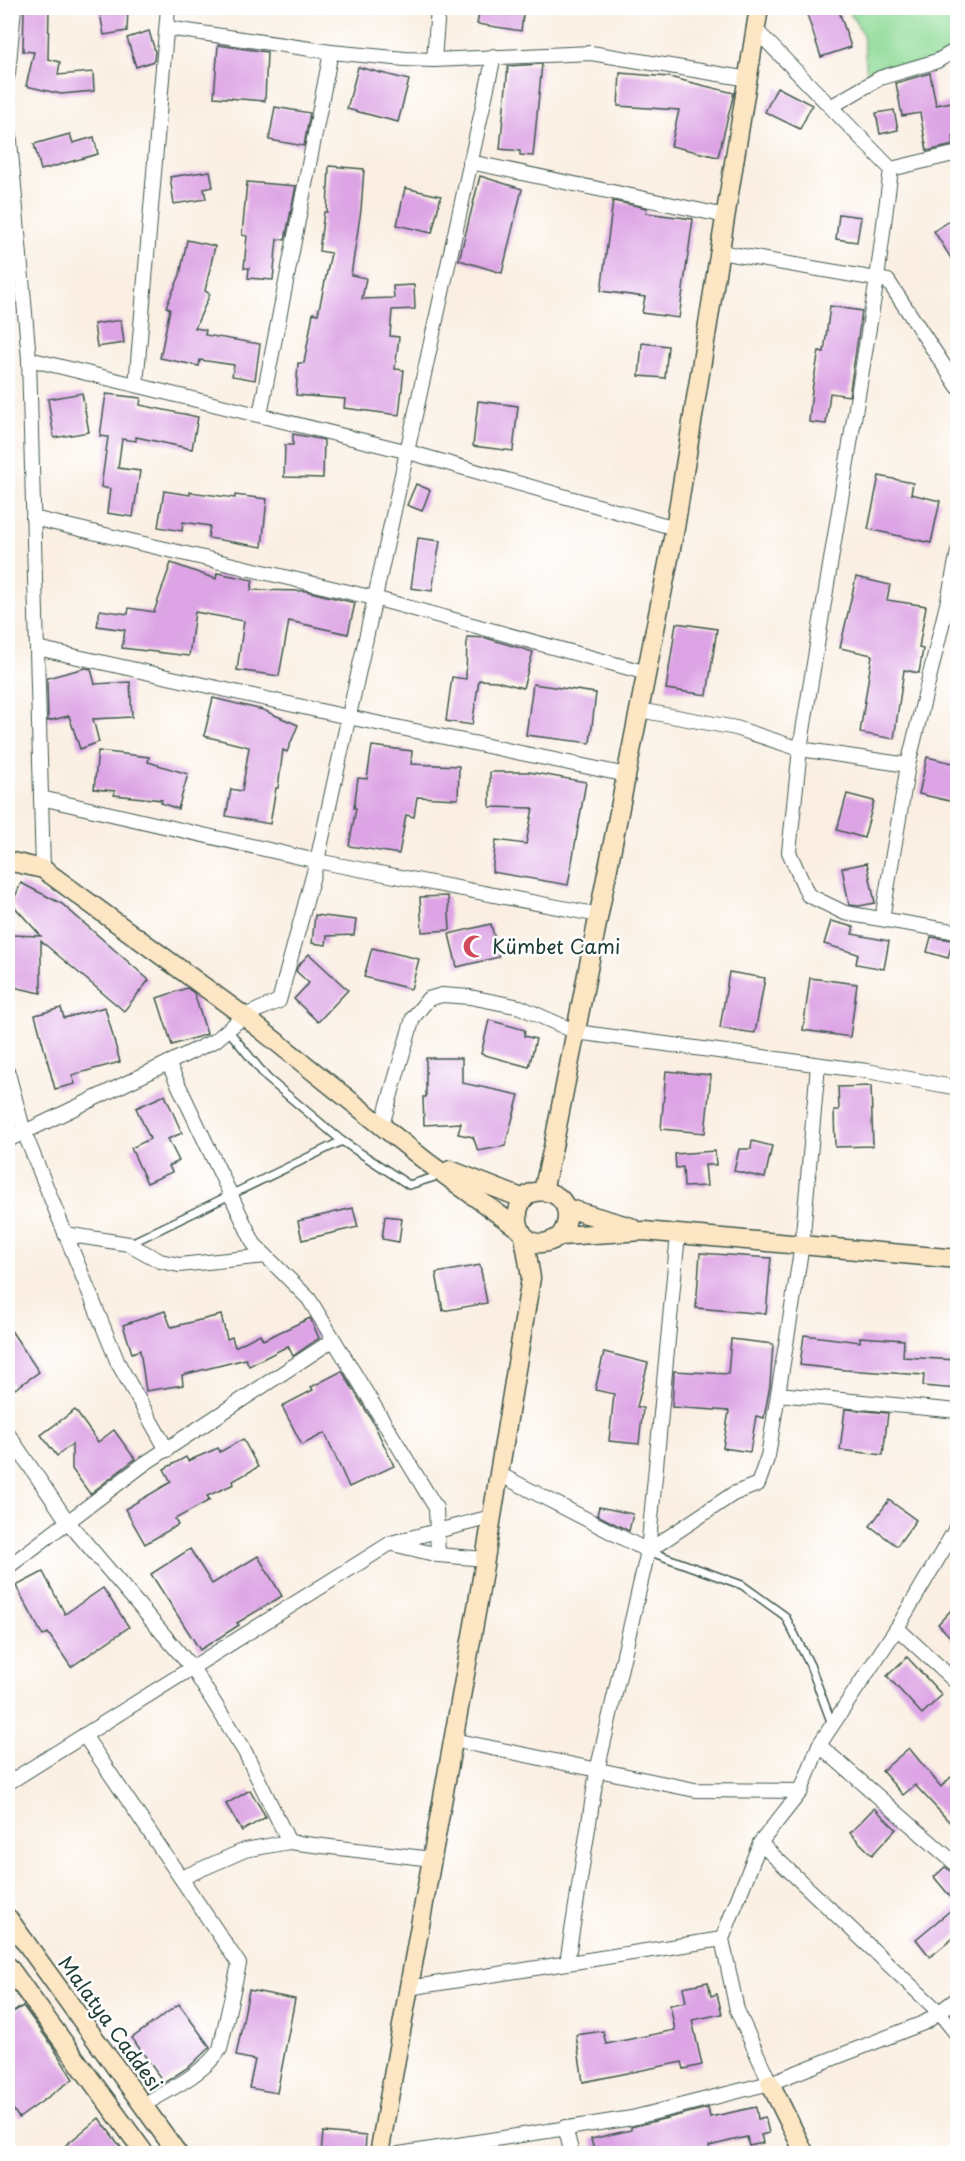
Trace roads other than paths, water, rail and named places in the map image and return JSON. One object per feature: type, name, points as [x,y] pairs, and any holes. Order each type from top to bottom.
[{"type":"street","points":[[8,74],[14,8]]},
{"type":"street","points":[[136,385],[168,8]]},
{"type":"street","points":[[434,60],[438,8]]},
{"type":"street","points":[[543,1191],[675,528],[759,8]]},
{"type":"street","points":[[166,28],[331,52],[434,60],[591,53],[749,79]]},
{"type":"street","points":[[756,30],[891,169]]},
{"type":"street","points":[[832,106],[880,78],[937,61],[957,49]]},
{"type":"street","points":[[260,415],[331,52]]},
{"type":"street","points":[[8,1140],[216,1040],[244,1016],[279,1001],[317,861],[405,451],[494,56]]},
{"type":"street","points":[[8,118],[29,359],[43,869]]},
{"type":"street","points":[[891,169],[957,153]]},
{"type":"street","points":[[470,162],[726,216]]},
{"type":"street","points":[[891,169],[877,279],[800,749],[789,852],[808,895],[846,913],[957,932]]},
{"type":"street","points":[[720,252],[888,281],[957,387]]},
{"type":"street","points":[[29,359],[405,451],[675,528]]},
{"type":"street","points":[[33,518],[374,598],[647,673]]},
{"type":"street","points":[[882,919],[908,765],[949,596],[957,551]]},
{"type":"street","points":[[37,648],[348,717],[627,775]]},
{"type":"street","points":[[639,710],[736,728],[800,749],[908,765]]},
{"type":"street","points":[[41,798],[317,861],[599,915]]},
{"type":"street","points":[[8,862],[43,869],[244,1016],[532,1241],[542,1243],[556,1239],[644,1231],[957,1259]]},
{"type":"street","points":[[382,1125],[412,1018],[428,999],[442,995],[470,997],[520,1007],[576,1032],[818,1065],[957,1088]]},
{"type":"street","points":[[168,1063],[254,1244],[309,1299],[436,1508],[438,1555]]},
{"type":"street","points":[[648,1551],[733,1494],[758,1484],[768,1456],[802,1245],[818,1065]]},
{"type":"street","points":[[8,1073],[24,1132],[118,1363],[166,1450]]},
{"type":"street","points":[[531,1278],[556,1239],[566,1228],[568,1218],[553,1147]]},
{"type":"street","points":[[428,1162],[524,1199]]},
{"type":"street","points":[[378,2154],[485,1559],[531,1278],[517,1218],[518,1208],[524,1199],[533,1193],[543,1191],[553,1194],[564,1204],[644,1231]]},
{"type":"street","points":[[65,1234],[129,1244],[160,1261],[179,1265],[266,1256]]},
{"type":"street","points":[[567,1963],[597,1771],[648,1551],[678,1234]]},
{"type":"street","points":[[8,1568],[166,1450],[333,1340]]},
{"type":"street","points":[[778,1394],[957,1411]]},
{"type":"street","points":[[8,1434],[68,1522],[193,1669],[245,1752],[289,1842]]},
{"type":"street","points":[[498,1474],[648,1551]]},
{"type":"street","points":[[8,1783],[391,1543],[492,1517]]},
{"type":"street","points":[[805,2154],[737,2010],[722,1939],[760,1843],[801,1791],[819,1745],[897,1628],[957,1525]]},
{"type":"street","points":[[391,1543],[438,1555],[485,1559]]},
{"type":"street","points":[[897,1628],[957,1684]]},
{"type":"street","points":[[84,1735],[239,1964],[220,2049],[213,2060],[143,2105]]},
{"type":"street","points":[[453,1740],[695,1790],[801,1791]]},
{"type":"street","points":[[819,1745],[957,1866]]},
{"type":"street","points":[[181,1878],[245,1850],[289,1842],[432,1859]]},
{"type":"street","points":[[760,1843],[939,2012],[957,2036]]},
{"type":"street","name":"Malatya Caddesi","points":[[8,1918],[177,2154]]},
{"type":"street","points":[[408,1988],[722,1939]]},
{"type":"street","points":[[8,1966],[145,2154]]},
{"type":"street","points":[[399,2154],[632,2118],[770,2083],[926,2022],[957,1998]]},
{"type":"street","points":[[565,2127],[572,2154]]},
{"type":"lane","points":[[228,1030],[267,1078],[342,1141],[409,1185],[445,1174]]},
{"type":"lane","points":[[129,1244],[342,1141]]},
{"type":"lane","points":[[648,1551],[742,1585],[785,1616],[810,1665],[832,1725]]},
{"type":"place","name":"Kümbet Cami","points":[[474,946]]}]
